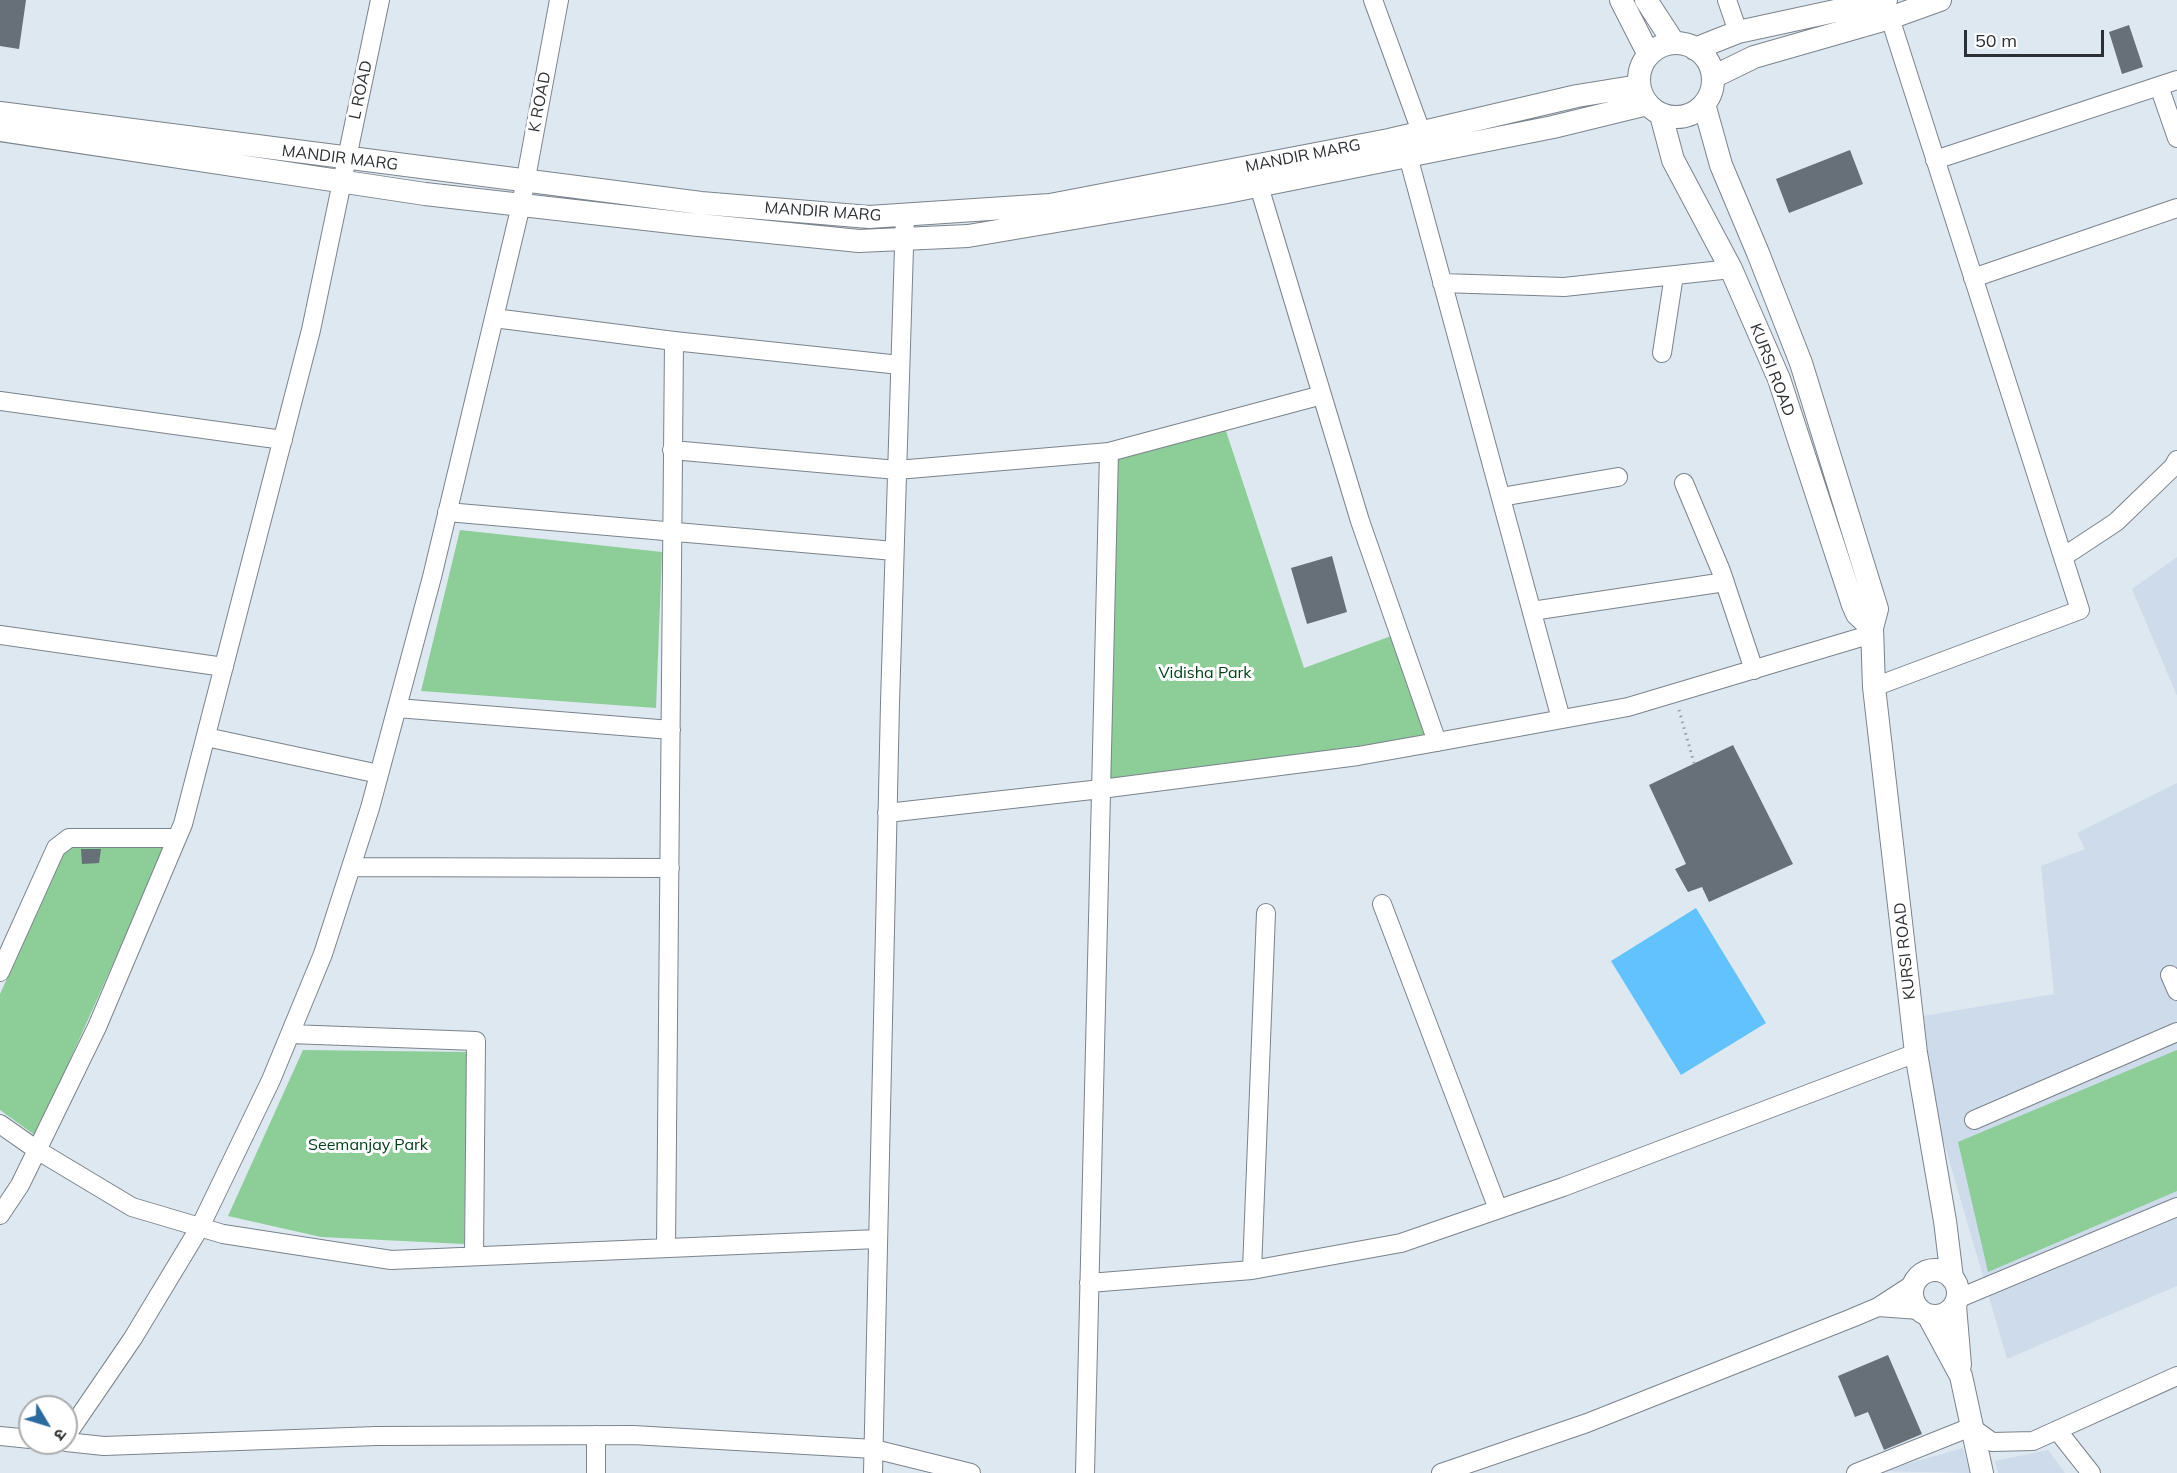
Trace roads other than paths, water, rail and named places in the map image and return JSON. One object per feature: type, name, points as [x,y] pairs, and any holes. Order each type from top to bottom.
[{"type":"main road","points":[[1621,0],[1649,55]]},
{"type":"main road","points":[[0,130],[341,181],[688,225],[859,241],[968,236],[1415,144],[1553,127],[1649,102],[1677,117],[1692,114],[1704,104],[1712,87],[1713,77],[1710,66],[1704,56],[1685,46],[1646,0]]},
{"type":"main road","points":[[1649,102],[1640,69],[1656,49],[1685,46],[1738,32],[1940,0]]},
{"type":"main road","points":[[1713,77],[1754,57],[1888,9]]},
{"type":"main road","name":"KURSI ROAD","points":[[1649,102],[1673,160],[1731,269],[1779,379],[1853,605],[1857,614],[1872,631]]},
{"type":"main road","name":"KURSI ROAD","points":[[1704,104],[1721,165],[1801,363],[1877,609],[1872,631],[1874,687],[1916,1053],[1946,1221],[1922,1277]]},
{"type":"main road","name":"MANDIR MARG","points":[[0,113],[701,203],[869,218],[1050,205],[1255,176]]},
{"type":"main road","points":[[1946,1221],[1955,1294],[1961,1376],[1982,1473]]},
{"type":"main road","points":[[1955,1294],[1941,1271],[1922,1277],[1913,1297],[1961,1376]]},
{"type":"main road","points":[[1923,1313],[1943,1315],[1955,1294]]},
{"type":"street","name":"L ROAD","points":[[0,1215],[20,1185],[97,1027],[183,824],[311,330],[380,0]]},
{"type":"street","name":"K ROAD","points":[[78,1419],[133,1338],[200,1227],[271,1080],[323,954],[379,774],[447,512],[521,205],[560,0]]},
{"type":"street","points":[[1373,0],[1415,144],[1442,283],[1561,719]]},
{"type":"street","points":[[1727,0],[1738,32]]},
{"type":"street","points":[[1874,687],[2080,610],[1888,9]]},
{"type":"street","points":[[1935,160],[2177,80]]},
{"type":"street","points":[[2159,86],[2177,138]]},
{"type":"street","points":[[1255,176],[1360,521],[1437,742]]},
{"type":"street","points":[[1973,279],[2177,208]]},
{"type":"street","points":[[873,1473],[887,813],[905,215]]},
{"type":"street","points":[[1442,283],[1564,286],[1731,269]]},
{"type":"street","points":[[1662,353],[1674,275]]},
{"type":"street","points":[[494,318],[674,341],[900,365]]},
{"type":"street","points":[[666,1248],[674,341]]},
{"type":"street","points":[[672,450],[897,470],[1109,452],[1322,395]]},
{"type":"street","points":[[0,401],[283,440]]},
{"type":"street","points":[[1085,1473],[1109,452]]},
{"type":"street","points":[[2063,557],[2116,522],[2173,467],[2177,460]]},
{"type":"street","points":[[1501,497],[1617,477]]},
{"type":"street","points":[[1684,483],[1725,582],[1754,670]]},
{"type":"street","points":[[447,512],[894,551]]},
{"type":"street","points":[[1532,611],[1725,582]]},
{"type":"street","points":[[887,813],[1101,789],[1359,756],[1628,707],[1754,670],[1872,631]]},
{"type":"street","points":[[0,635],[224,667]]},
{"type":"street","points":[[397,708],[671,730]]},
{"type":"street","points":[[206,737],[379,774]]},
{"type":"street","points":[[0,972],[56,848],[69,838],[177,838]]},
{"type":"street","points":[[351,867],[670,868]]},
{"type":"street","points":[[1382,904],[1498,1209]]},
{"type":"street","points":[[1252,1270],[1266,913]]},
{"type":"street","points":[[1974,1120],[2177,1032]]},
{"type":"street","points":[[290,1034],[476,1041],[474,1256]]},
{"type":"street","points":[[1089,1282],[1252,1270],[1401,1243],[1916,1053]]},
{"type":"street","points":[[0,1124],[37,1150],[132,1207],[223,1234],[391,1260],[878,1239]]},
{"type":"street","points":[[1955,1294],[2177,1207]]},
{"type":"street","points":[[1441,1473],[1587,1423],[1878,1307],[1922,1277]]},
{"type":"street","points":[[1878,1307],[1923,1313]]},
{"type":"street","points":[[1856,1473],[1971,1427],[1992,1442],[2033,1441],[2177,1376]]},
{"type":"street","points":[[2057,1430],[2091,1473]]},
{"type":"street","points":[[596,1435],[596,1473]]},
{"type":"street","points":[[78,1443],[104,1446],[376,1436],[633,1435],[874,1449],[971,1473]]},
{"type":"street","points":[[0,1436],[18,1438]]},
{"type":"water","points":[[1696,908],[1766,1023],[1681,1075],[1611,961]]},
{"type":"park label","name":"Vidisha Park","points":[[1205,673]]},
{"type":"park label","name":"Seemanjay Park","points":[[368,1145]]}]
